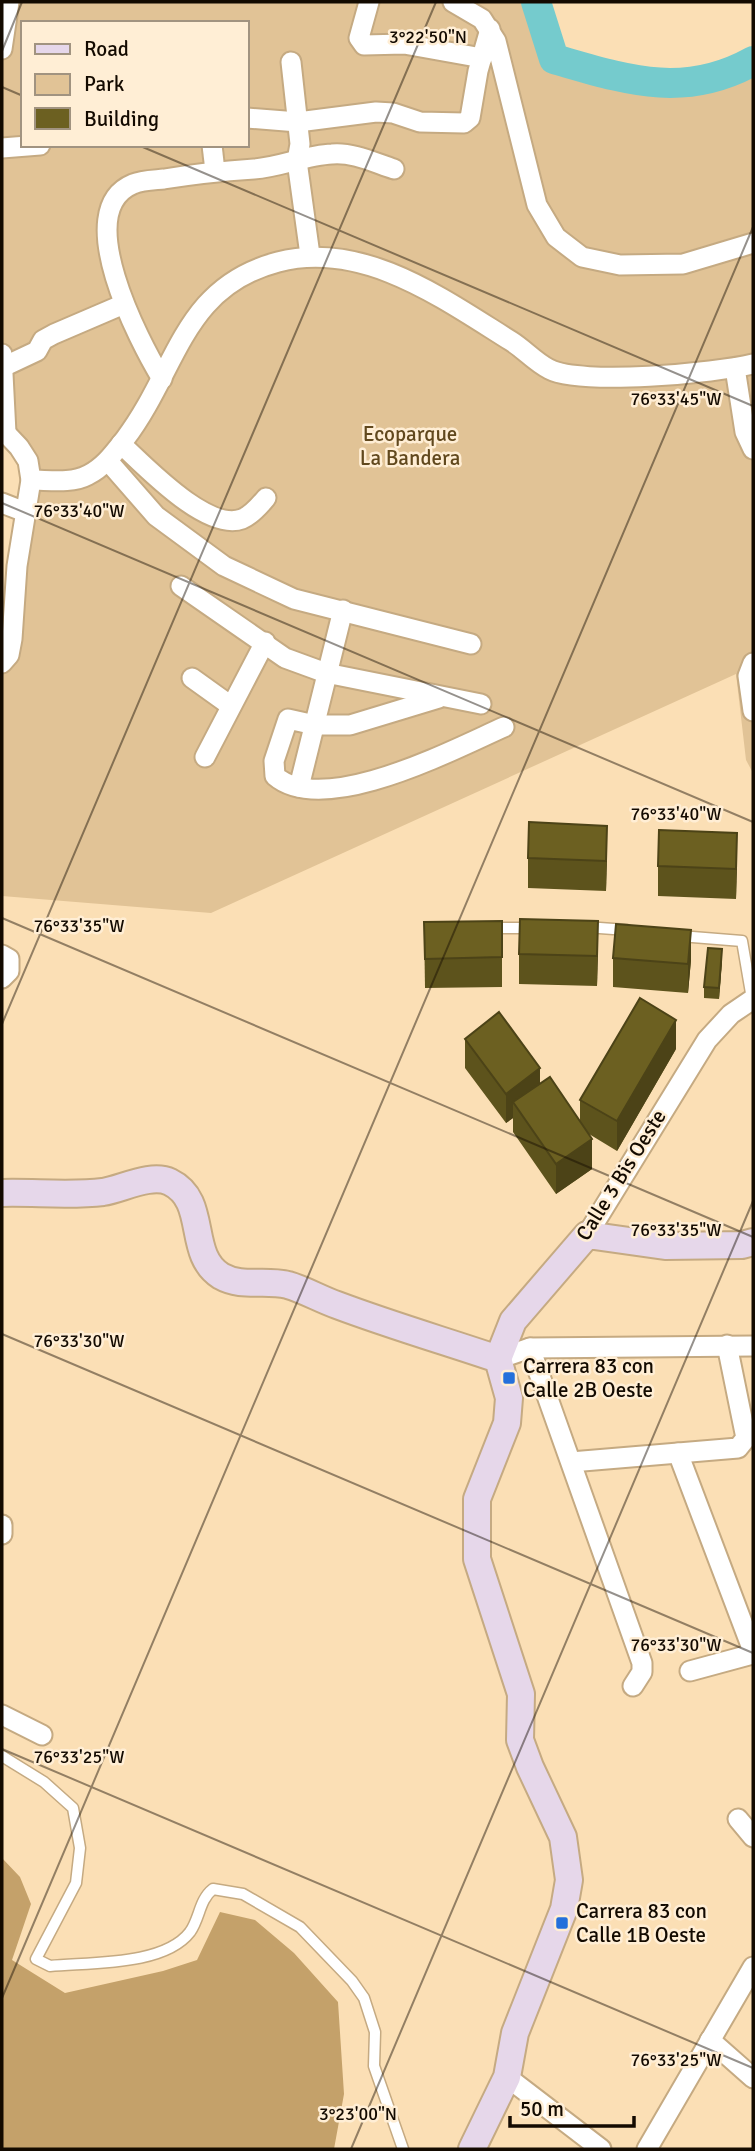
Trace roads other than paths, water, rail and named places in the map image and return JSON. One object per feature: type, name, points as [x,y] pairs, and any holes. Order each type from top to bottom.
[{"type":"street","points":[[2,49],[9,2]]},
{"type":"street","points":[[369,2],[359,38],[364,45],[404,44],[482,58]]},
{"type":"street","points":[[453,2],[482,19],[491,29],[537,205],[555,237],[582,257],[620,265],[683,264],[753,243]]},
{"type":"street","points":[[248,118],[298,121],[376,112],[393,113],[421,122],[464,123],[470,118],[491,29]]},
{"type":"street","points":[[291,62],[300,144],[297,161],[310,255]]},
{"type":"street","points":[[2,148],[21,146]]},
{"type":"street","points":[[212,147],[215,171]]},
{"type":"street","points":[[162,379],[139,342],[124,304],[115,279],[107,228],[108,207],[133,184],[215,171],[269,168],[333,153],[358,157],[394,169]]},
{"type":"street","points":[[31,480],[65,481],[86,476],[108,461],[138,421],[196,313],[220,289],[244,273],[310,255],[350,260],[390,272],[513,342],[549,369],[563,373],[646,377],[744,376],[745,432],[753,449]]},
{"type":"street","points":[[4,656],[31,480],[28,461],[4,431],[3,361],[37,352],[43,340],[124,304]]},
{"type":"street","points":[[121,444],[175,493],[223,520],[242,519],[267,498]]},
{"type":"street","points":[[108,461],[156,516],[224,566],[294,599],[471,644]]},
{"type":"street","points":[[2,503],[24,512]]},
{"type":"street","points":[[181,586],[285,658],[326,673],[439,698],[481,704]]},
{"type":"street","points":[[299,787],[343,610]]},
{"type":"street","points":[[205,757],[265,642]]},
{"type":"street","points":[[753,663],[748,676],[753,712]]},
{"type":"street","points":[[192,678],[232,706]]},
{"type":"street","points":[[439,698],[350,725],[315,725],[288,719],[274,761],[275,776],[299,787],[354,785],[383,780],[504,727]]},
{"type":"street","points":[[2,955],[9,959],[9,971],[2,978]]},
{"type":"street","name":"Calle 3 Bis Oeste","points":[[498,1359],[513,1321],[587,1235],[707,1041],[732,1014],[752,999]]},
{"type":"street","points":[[2,1193],[102,1192],[155,1179],[170,1181],[194,1207],[199,1241],[206,1263],[221,1276],[242,1284],[266,1281],[290,1286],[335,1305],[498,1359],[530,1348],[753,1346]]},
{"type":"street","points":[[587,1235],[666,1246],[742,1245],[753,1242]]},
{"type":"street","points":[[570,1462],[738,1448],[744,1444],[746,1438],[727,1345]]},
{"type":"street","points":[[530,1348],[642,1663],[642,1672],[633,1686]]},
{"type":"street","points":[[472,2149],[507,2077],[515,2033],[564,1909],[569,1880],[563,1838],[520,1740],[520,1694],[477,1559],[477,1499],[507,1423],[509,1398],[498,1359]]},
{"type":"street","points":[[678,1454],[753,1653],[690,1671]]},
{"type":"street","points":[[2,1715],[42,1735]]},
{"type":"street","points":[[738,1819],[753,1837]]},
{"type":"street","points":[[647,2149],[753,1967]]},
{"type":"street","points":[[710,2039],[753,2078]]},
{"type":"street","points":[[507,2077],[601,2149]]},
{"type":"lane","points":[[475,928],[542,928]]},
{"type":"lane","points":[[568,928],[633,930]]},
{"type":"lane","points":[[671,935],[742,941],[752,999]]},
{"type":"lane","points":[[2,1756],[44,1782],[72,1808],[80,1849],[76,1883],[36,1959],[50,1966],[152,1956],[176,1945],[190,1931],[204,1896],[213,1889],[243,1894],[263,1904],[300,1927],[343,1971],[364,1998],[375,2032],[374,2066],[403,2149]]},
{"type":"waterway","points":[[536,2],[554,59],[605,73],[629,79],[678,83],[727,73],[753,61]]},
{"type":"place","name":"Carrera 83 con Calle 2B Oeste","points":[[509,1378]]},
{"type":"place","name":"Carrera 83 con Calle 1B Oeste","points":[[562,1923]]},
{"type":"park label","name":"Ecoparque La Bandera","points":[[410,446]]}]
